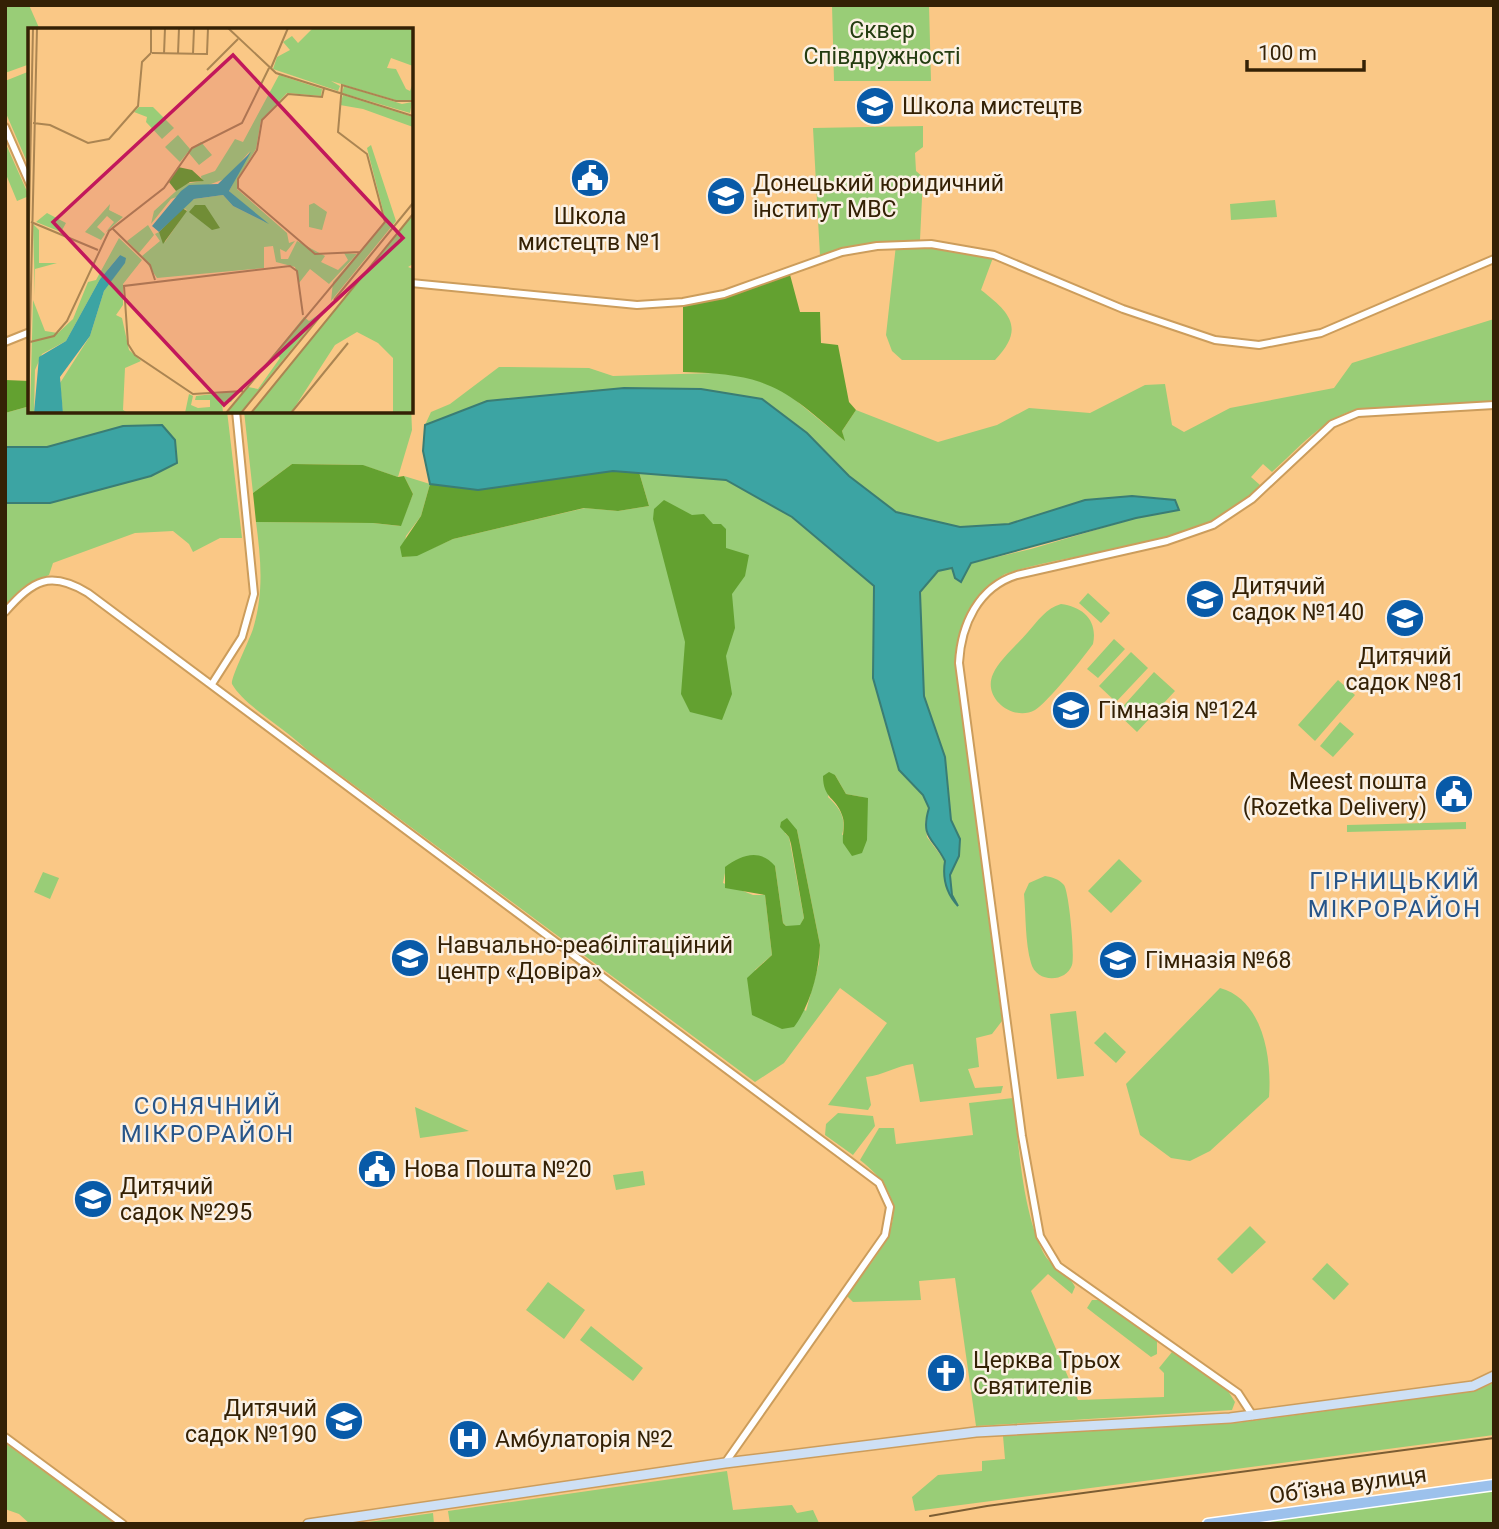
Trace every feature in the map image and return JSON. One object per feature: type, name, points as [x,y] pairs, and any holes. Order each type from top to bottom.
[{"type":"main road","name":"Обʼїзна вулиця","points":[[1208,1524],[1494,1485]]},
{"type":"street","points":[[5,127],[28,179]]},
{"type":"street","points":[[413,283],[637,305],[724,295],[820,258],[859,248],[941,245],[994,255],[1172,327],[1215,340],[1259,345],[1321,333],[1494,259]]},
{"type":"street","points":[[5,342],[28,333]]},
{"type":"street","points":[[1253,1416],[1238,1393],[1058,1266],[1041,1236],[1016,1094],[959,663],[960,646],[968,618],[981,599],[999,583],[1017,575],[1167,541],[1213,525],[1252,499],[1332,424],[1346,416],[1358,413],[1494,405]]},
{"type":"street","points":[[212,684],[242,637],[254,594],[236,413]]},
{"type":"street","points":[[5,612],[25,592],[40,583],[60,579],[88,593],[879,1183],[890,1207],[885,1235],[725,1463]]},
{"type":"street","points":[[308,1524],[725,1463],[976,1432],[1253,1416],[1473,1386],[1494,1376]]},
{"type":"street","points":[[5,1437],[123,1524]]},
{"type":"green space","points":[[5,5],[29,5],[39,28],[28,28],[28,65],[5,73]]},
{"type":"green space","name":"Сквер Співдружності","points":[[832,5],[929,5],[931,81],[834,81]]},
{"type":"green space","points":[[28,72],[28,164],[5,111],[5,81]]},
{"type":"green space","points":[[923,126],[923,147],[915,153],[916,171],[923,177],[920,240],[875,244],[820,256],[813,128]]},
{"type":"green space","points":[[5,142],[28,196],[17,201],[5,172]]},
{"type":"green space","points":[[1275,200],[1277,217],[1231,220],[1230,204]]},
{"type":"green space","points":[[931,244],[994,255],[981,290],[1007,314],[1012,330],[1010,339],[995,360],[902,360],[892,351],[886,335],[896,245]]},
{"type":"green space","points":[[789,271],[800,312],[820,312],[821,343],[838,345],[849,402],[856,410],[842,431],[845,441],[789,396],[773,387],[735,376],[683,372],[683,302],[705,299]]},
{"type":"green space","points":[[1494,319],[1494,401],[1358,409],[1345,413],[1312,435],[1272,472],[1263,464],[1251,477],[1260,485],[1236,507],[1207,523],[1175,535],[1005,574],[975,601],[963,624],[955,663],[1002,1021],[992,1034],[976,1038],[979,1067],[968,1069],[975,1088],[1003,1086],[1001,1093],[920,1102],[913,1064],[866,1077],[871,1105],[868,1110],[828,1105],[887,1023],[840,988],[784,1063],[755,1082],[308,751],[246,701],[232,684],[253,629],[259,602],[260,563],[256,522],[373,523],[400,526],[413,494],[404,476],[430,484],[421,516],[406,536],[402,557],[417,555],[453,539],[585,508],[618,511],[649,506],[639,472],[726,480],[792,517],[874,586],[873,678],[899,770],[923,795],[929,808],[925,822],[927,837],[945,861],[945,884],[956,903],[952,895],[950,875],[959,856],[959,839],[951,820],[945,757],[924,696],[920,592],[938,571],[1031,549],[1136,518],[1178,510],[1161,498],[1132,496],[1085,500],[1009,524],[960,527],[896,512],[849,476],[807,433],[762,399],[701,389],[624,388],[488,401],[425,425],[431,412],[450,404],[499,367],[589,368],[613,376],[714,373],[744,376],[782,389],[844,440],[842,431],[856,410],[938,442],[997,425],[1029,408],[1090,413],[1145,385],[1165,384],[1172,425],[1184,432],[1230,408],[1334,388],[1352,363]],"holes":[[[835,775],[846,794],[862,797],[866,825],[842,835],[844,824],[841,814],[828,797]],[[797,830],[820,945],[819,963],[806,1011],[755,970],[772,955],[765,895],[753,895],[723,883],[725,873],[775,866],[783,923],[786,926],[800,926],[804,918],[789,837],[785,833]]]},
{"type":"green space","points":[[5,380],[28,381],[28,407],[5,413]]},
{"type":"green space","points":[[28,407],[28,413],[227,413],[242,538],[220,538],[193,552],[189,544],[173,531],[135,533],[53,563],[49,575],[22,588],[5,606],[5,503],[50,503],[151,476],[137,426],[123,426],[47,447],[5,447],[5,413]]},
{"type":"green space","points":[[244,413],[411,413],[412,430],[398,477],[362,465],[292,464],[253,493]]},
{"type":"green space","points":[[292,464],[363,465],[398,477],[404,476],[413,494],[401,526],[373,523],[256,522],[253,493]]},
{"type":"green space","points":[[613,471],[639,472],[649,506],[618,511],[584,508],[453,539],[417,556],[402,557],[400,547],[421,516],[430,484],[478,490]]},
{"type":"green space","points":[[664,500],[692,515],[704,514],[713,524],[721,524],[726,529],[726,548],[749,555],[745,576],[732,594],[735,628],[726,656],[732,694],[722,720],[690,712],[681,694],[685,642],[653,519],[654,509]]},
{"type":"green space","points":[[1088,593],[1110,613],[1101,623],[1079,603]]},
{"type":"green space","points":[[1061,604],[1076,608],[1087,616],[1093,628],[1093,644],[1041,706],[1026,713],[1009,710],[1002,706],[992,691],[993,674],[1043,615]]},
{"type":"green space","points":[[1114,639],[1125,649],[1098,678],[1087,669]]},
{"type":"green space","points":[[1131,652],[1148,668],[1116,702],[1099,686]]},
{"type":"green space","points":[[1154,672],[1175,691],[1137,732],[1117,713]]},
{"type":"green space","points":[[1338,680],[1355,695],[1315,741],[1298,725]]},
{"type":"green space","points":[[1340,722],[1354,734],[1333,757],[1320,746]]},
{"type":"green space","points":[[829,772],[835,775],[846,794],[868,798],[867,840],[862,853],[852,856],[843,843],[842,815],[827,794],[824,784],[823,776]]},
{"type":"green space","points":[[787,818],[797,830],[820,945],[816,977],[805,1009],[794,1027],[782,1029],[752,1015],[747,978],[772,955],[765,895],[725,888],[725,867],[750,855],[769,860],[775,866],[783,923],[786,926],[800,925],[804,918],[791,844],[789,837],[780,827],[781,822]]},
{"type":"green space","points":[[1466,822],[1466,829],[1347,832],[1347,825]]},
{"type":"green space","points":[[1119,859],[1142,881],[1111,913],[1088,891]]},
{"type":"green space","points":[[43,872],[59,878],[50,899],[34,892]]},
{"type":"green space","points":[[1045,876],[1064,885],[1068,899],[1073,959],[1069,971],[1058,978],[1039,974],[1034,970],[1029,955],[1024,894],[1029,883]]},
{"type":"green space","points":[[1220,988],[1247,1005],[1256,1018],[1269,1066],[1269,1097],[1210,1151],[1190,1161],[1171,1158],[1140,1135],[1126,1084]]},
{"type":"green space","points":[[1076,1011],[1084,1076],[1057,1079],[1050,1014]]},
{"type":"green space","points":[[1105,1032],[1126,1052],[1116,1063],[1094,1043]]},
{"type":"green space","points":[[1013,1098],[1022,1176],[1036,1235],[1046,1257],[1075,1287],[1072,1294],[1048,1274],[1031,1291],[1078,1400],[1164,1397],[1164,1373],[1159,1368],[1172,1352],[1228,1391],[1235,1402],[1232,1410],[976,1426],[955,1278],[919,1281],[921,1300],[853,1302],[846,1295],[873,1261],[891,1228],[893,1212],[890,1195],[879,1178],[860,1160],[879,1128],[894,1128],[896,1144],[973,1135],[969,1103]]},
{"type":"green space","points":[[415,1107],[469,1131],[420,1138]]},
{"type":"green space","points":[[838,1113],[873,1116],[875,1126],[853,1155],[825,1135],[826,1124]]},
{"type":"green space","points":[[643,1171],[645,1185],[616,1190],[613,1175]]},
{"type":"green space","points":[[1250,1226],[1266,1242],[1232,1274],[1217,1259]]},
{"type":"green space","points":[[1327,1263],[1349,1284],[1334,1300],[1312,1279]]},
{"type":"green space","points":[[548,1282],[585,1310],[564,1339],[526,1310]]},
{"type":"green space","points":[[1092,1300],[1099,1300],[1157,1341],[1157,1354],[1151,1357],[1087,1308]]},
{"type":"green space","points":[[591,1326],[643,1368],[633,1381],[580,1340]]},
{"type":"green space","points":[[1494,1383],[1494,1435],[915,1511],[912,1497],[938,1475],[982,1471],[982,1461],[1005,1459],[1003,1436],[1236,1423],[1473,1391]]},
{"type":"green space","points":[[5,1443],[116,1524],[30,1524],[19,1514],[5,1509]]},
{"type":"green space","points":[[727,1471],[733,1510],[792,1505],[797,1513],[813,1510],[819,1523],[450,1524],[448,1511]]},
{"type":"green space","points":[[1494,1485],[1494,1524],[1208,1524]]},
{"type":"green space","points":[[433,1513],[434,1524],[354,1524]]},
{"type":"water","points":[[624,388],[701,389],[762,399],[807,433],[849,476],[896,512],[960,527],[1009,524],[1085,500],[1132,496],[1175,500],[1179,510],[1136,518],[971,563],[961,582],[955,578],[952,568],[938,571],[920,592],[924,696],[945,757],[951,820],[960,839],[959,856],[950,875],[952,895],[958,906],[946,885],[945,861],[927,832],[929,808],[923,795],[899,770],[873,678],[874,586],[792,517],[726,480],[613,471],[478,490],[430,484],[423,451],[425,425],[487,401]]},
{"type":"water","points":[[162,425],[175,440],[177,463],[151,476],[50,503],[5,503],[5,447],[47,447],[123,426]]},
{"type":"tram line","points":[[930,1516],[1494,1438]]},
{"type":"place","name":"Школа мистецтв","points":[[875,106]]},
{"type":"place","name":"Школа мистецтв №1","points":[[590,178]]},
{"type":"place","name":"Донецький юридичний інститут МВС","points":[[726,196]]},
{"type":"place","name":"Дитячий садок №140","points":[[1205,599]]},
{"type":"place","name":"Дитячий садок №81","points":[[1405,618]]},
{"type":"place","name":"Гімназія №124","points":[[1071,710]]},
{"type":"place","name":"Meest пошта (Rozetka Delivery)","points":[[1454,794]]},
{"type":"place","name":"Навчально-реабілітаційний центр «Довіра»","points":[[410,958]]},
{"type":"place","name":"Гімназія №68","points":[[1118,960]]},
{"type":"place","name":"Нова Пошта №20","points":[[377,1169]]},
{"type":"place","name":"Дитячий садок №295","points":[[93,1199]]},
{"type":"place","name":"Церква Трьох Святителів","points":[[946,1373]]},
{"type":"place","name":"Дитячий садок №190","points":[[344,1421]]},
{"type":"place","name":"Амбулаторія №2","points":[[468,1439]]},
{"type":"district","name":"ГІРНИЦЬКИЙ МІКРОРАЙОН","points":[[1395,895]]},
{"type":"district","name":"СОНЯЧНИЙ МІКРОРАЙОН","points":[[208,1120]]}]
